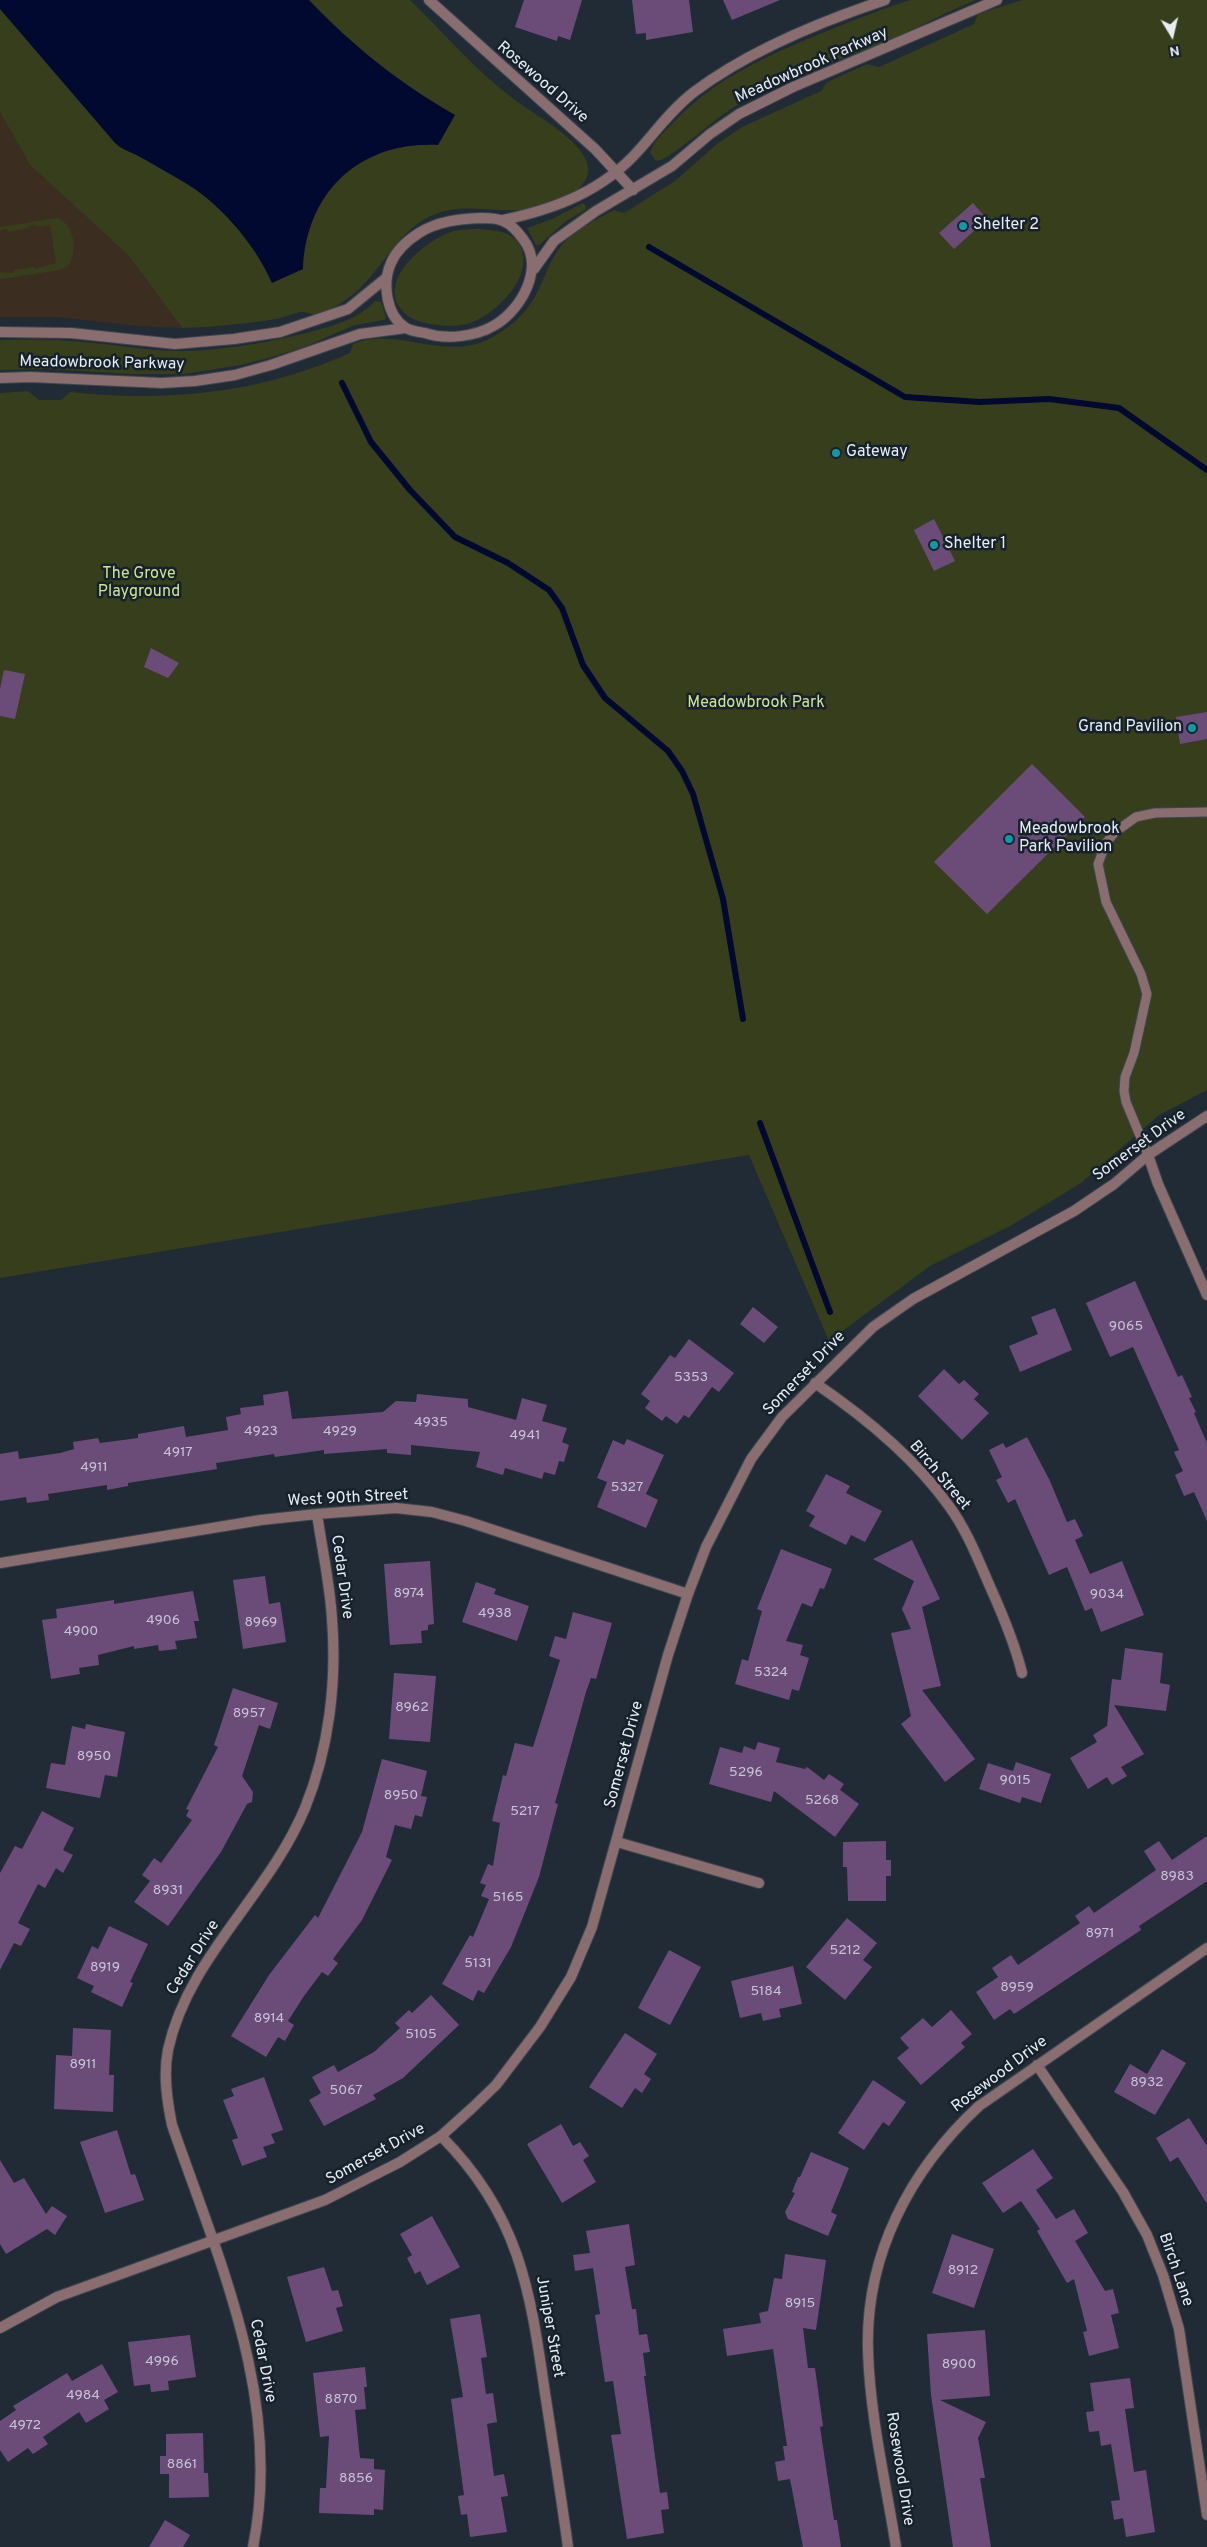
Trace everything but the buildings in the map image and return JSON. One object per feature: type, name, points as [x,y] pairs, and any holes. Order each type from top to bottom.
[{"type":"street","name":"Rosewood Drive","points":[[429,0],[595,149],[633,190]]},
{"type":"street","name":"Meadowbrook Parkway","points":[[406,328],[392,314],[387,296],[386,278],[391,262],[401,247],[418,234],[433,225],[456,219],[481,218],[503,220],[555,208],[586,193],[616,171],[638,151],[691,94],[714,77],[777,44],[885,0]]},
{"type":"street","name":"Meadowbrook Parkway","points":[[0,378],[30,377],[162,383],[195,381],[235,375],[271,365],[360,334],[406,328],[429,335],[454,337],[475,333],[495,325],[513,309],[527,289],[534,269],[554,241],[596,210],[672,166],[710,134],[759,102],[997,0]]},
{"type":"street","points":[[503,220],[526,243],[534,269]]},
{"type":"street","name":"Meadowbrook Parkway","points":[[0,332],[71,333],[175,344],[234,339],[280,332],[348,309],[386,278]]},
{"type":"street","name":"Somerset Drive","points":[[0,2328],[57,2297],[325,2200],[392,2166],[441,2136],[496,2085],[540,2027],[571,1977],[592,1928],[668,1655],[688,1594],[706,1547],[752,1459],[782,1417],[873,1327],[913,1299],[1074,1211],[1114,1184],[1148,1155],[1207,1116]]},
{"type":"street","points":[[1148,1155],[1158,1184],[1207,1295]]},
{"type":"street","name":"Birch Street","points":[[815,1383],[853,1409],[890,1442],[949,1506],[971,1544],[1014,1641],[1022,1673]]},
{"type":"street","name":"West 90th Street","points":[[0,1563],[261,1520],[396,1508],[432,1512],[466,1521],[688,1594]]},
{"type":"street","name":"Cedar Drive","points":[[253,2547],[257,2526],[261,2472],[256,2400],[247,2349],[232,2297],[172,2125],[167,2101],[168,2051],[178,2013],[186,1995],[202,1968],[287,1846],[305,1808],[322,1753],[332,1702],[334,1654],[332,1618],[317,1514]]},
{"type":"street","points":[[617,1842],[759,1883]]},
{"type":"street","name":"Rosewood Drive","points":[[896,2547],[871,2385],[868,2350],[871,2302],[879,2262],[900,2206],[922,2169],[953,2130],[978,2106],[1207,1948]]},
{"type":"street","name":"Birch Lane","points":[[1037,2065],[1123,2192],[1147,2235],[1164,2275],[1179,2329],[1207,2515]]},
{"type":"street","name":"Juniper Street","points":[[441,2136],[461,2156],[490,2197],[510,2234],[524,2274],[535,2323],[568,2547]]},
{"type":"lane","points":[[1148,1155],[1126,1102],[1124,1091],[1125,1077],[1134,1053],[1147,994],[1141,974],[1106,902],[1098,864],[1106,843],[1115,832],[1136,817],[1155,813],[1207,812]]},
{"type":"shaded area","points":[[0,112],[30,165],[129,256],[182,328],[138,326],[58,317],[0,317]]},
{"type":"green space","points":[[0,0],[410,0],[497,86],[577,146],[588,167],[587,177],[582,185],[564,198],[530,209],[455,209],[430,216],[407,232],[370,277],[348,299],[323,313],[301,312],[264,321],[182,328],[129,256],[30,165],[0,112]]},
{"type":"green space","points":[[910,0],[976,0],[897,36],[754,96],[728,111],[663,159],[656,161],[650,152],[659,137],[686,110],[718,84],[753,64],[810,38]]},
{"type":"green space","name":"Meadowbrook Park","points":[[1022,0],[1207,0],[1207,1090],[1159,1115],[1081,1183],[1012,1225],[930,1266],[829,1341],[749,1155],[0,1278],[0,393],[28,391],[39,400],[61,400],[70,392],[143,396],[213,392],[281,378],[315,367],[350,353],[353,344],[370,339],[403,340],[455,347],[473,345],[491,338],[523,314],[535,296],[556,253],[567,240],[586,225],[614,210],[624,213],[675,181],[718,143],[742,127],[821,91],[827,82],[867,64],[879,67],[974,24],[978,14]]},
{"type":"green space","points":[[583,203],[586,206],[585,210],[566,221],[538,246],[536,245],[527,228],[552,219]]},
{"type":"green space","points":[[57,218],[68,226],[73,239],[73,253],[68,266],[60,270],[0,279],[0,272],[14,273],[14,270],[35,267],[35,269],[56,263],[50,225],[29,226],[29,228],[8,232],[7,229],[1,230],[0,233],[0,227]]},
{"type":"green space","points":[[481,229],[500,232],[513,237],[523,252],[523,265],[519,278],[512,291],[502,302],[478,320],[458,326],[425,323],[404,313],[398,305],[395,294],[396,282],[401,271],[419,251],[441,236],[451,232]]},
{"type":"green space","points":[[375,301],[381,302],[386,318],[384,320],[355,325],[304,347],[241,365],[184,374],[130,374],[51,369],[0,370],[0,340],[63,340],[177,351],[220,349],[280,339],[327,327],[361,313]]},
{"type":"water","points":[[0,0],[309,0],[378,63],[414,90],[455,115],[438,145],[410,146],[385,152],[362,162],[343,176],[327,194],[315,216],[307,241],[303,269],[272,283],[265,268],[246,239],[209,200],[182,181],[115,143],[0,9]]},
{"type":"waterway","points":[[649,247],[905,397],[980,402],[1049,399],[1119,408],[1207,470]]},
{"type":"waterway","points":[[342,383],[371,442],[410,490],[455,537],[508,563],[549,590],[562,608],[583,665],[605,698],[668,751],[682,771],[693,794],[723,899],[743,1019]]},
{"type":"waterway","points":[[760,1123],[830,1312]]},
{"type":"place","name":"Shelter 2","points":[[963,226]]},
{"type":"place","name":"Gateway","points":[[836,453]]},
{"type":"place","name":"Shelter 1","points":[[934,545]]},
{"type":"place","name":"Grand Pavilion","points":[[1192,728]]},
{"type":"place","name":"Meadowbrook Park Pavilion","points":[[1009,839]]},
{"type":"park label","name":"The Grove Playground","points":[[139,584]]}]
